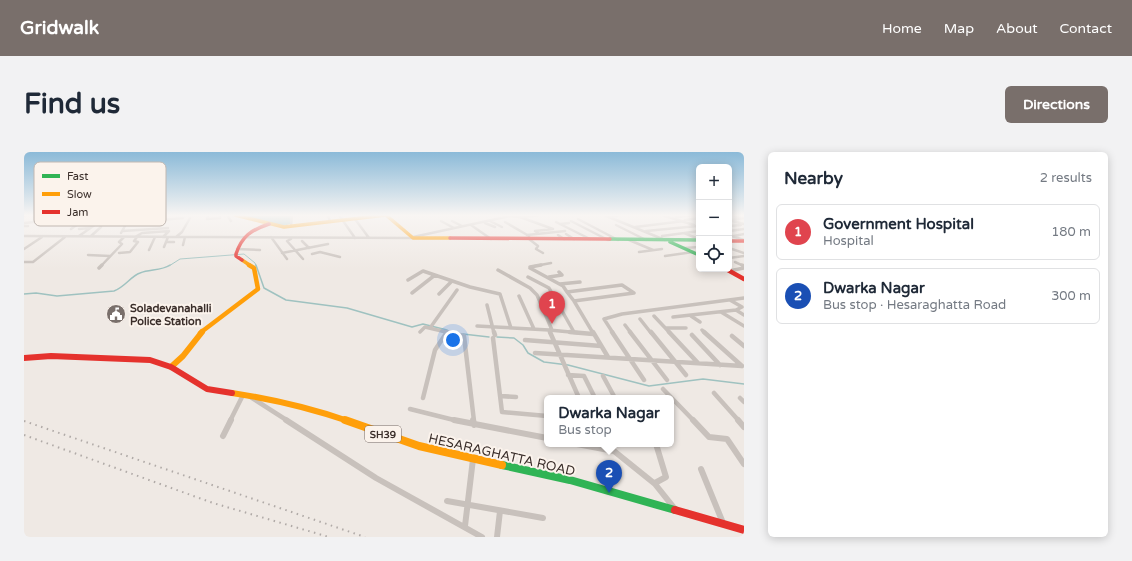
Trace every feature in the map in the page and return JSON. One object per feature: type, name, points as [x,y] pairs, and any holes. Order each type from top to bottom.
[{"type":"street","points":[[79,237],[84,233]]},
{"type":"street","points":[[91,237],[95,233]]},
{"type":"street","points":[[119,237],[121,233]]},
{"type":"street","points":[[119,253],[130,252],[138,242],[134,241],[136,237],[142,233]]},
{"type":"street","points":[[163,237],[167,233]]},
{"type":"street","points":[[176,237],[181,233]]},
{"type":"street","points":[[236,253],[241,237],[246,233]]},
{"type":"street","points":[[352,233],[355,238]]},
{"type":"street","points":[[366,233],[369,238]]},
{"type":"street","points":[[407,233],[413,238]]},
{"type":"street","points":[[413,238],[434,233]]},
{"type":"street","points":[[482,233],[491,239]]},
{"type":"street","points":[[522,233],[536,243],[538,246],[536,249],[542,253]]},
{"type":"street","points":[[530,238],[538,233],[565,235],[574,239],[646,240],[664,238],[684,233],[696,239]]},
{"type":"street","points":[[578,233],[590,240]]},
{"type":"street","points":[[593,233],[608,240]]},
{"type":"street","points":[[605,233],[618,240]]},
{"type":"street","points":[[632,233],[646,240]]},
{"type":"street","points":[[647,233],[664,238],[696,254]]},
{"type":"street","points":[[732,238],[744,234]]},
{"type":"street","points":[[24,236],[491,239],[554,237],[565,235]]},
{"type":"street","points":[[24,249],[42,236]]},
{"type":"street","points":[[24,262],[33,262],[66,236]]},
{"type":"street","points":[[99,268],[122,244],[119,242],[124,237]]},
{"type":"street","points":[[148,250],[155,237]]},
{"type":"street","points":[[164,247],[168,237]]},
{"type":"street","points":[[183,245],[185,237]]},
{"type":"street","points":[[271,237],[287,259]]},
{"type":"street","points":[[293,237],[287,241],[303,259]]},
{"type":"street","points":[[664,238],[696,240]]},
{"type":"street","points":[[732,239],[744,240]]},
{"type":"street","points":[[629,240],[653,250]]},
{"type":"street","points":[[302,241],[313,255],[320,252],[340,257]]},
{"type":"street","points":[[317,241],[322,245]]},
{"type":"street","points":[[166,242],[174,242]]},
{"type":"street","points":[[282,253],[328,244]]},
{"type":"street","points":[[684,248],[696,247]]},
{"type":"street","points":[[236,253],[260,249]]},
{"type":"street","points":[[639,252],[662,249]]},
{"type":"street","points":[[732,249],[744,255]]},
{"type":"street","points":[[171,367],[183,356],[199,334],[258,289],[254,268],[236,253]]},
{"type":"street","points":[[665,256],[696,254]]},
{"type":"street","points":[[88,255],[110,256]]},
{"type":"street","points":[[732,257],[744,255]]},
{"type":"street","points":[[735,262],[744,267]]},
{"type":"street","points":[[551,263],[530,268],[560,284],[574,301],[608,357]]},
{"type":"street","points":[[732,269],[744,267]]},
{"type":"street","points":[[498,270],[530,288],[537,294],[554,343],[578,395]]},
{"type":"street","points":[[408,280],[423,271],[452,281],[500,294],[511,328]]},
{"type":"street","points":[[548,278],[562,275],[559,272]]},
{"type":"street","points":[[412,293],[435,275]]},
{"type":"street","points":[[741,275],[744,279]]},
{"type":"street","points":[[528,276],[549,288],[574,332]]},
{"type":"street","points":[[439,294],[452,281]]},
{"type":"street","points":[[560,284],[580,282]]},
{"type":"street","points":[[567,292],[622,285],[634,293],[574,301]]},
{"type":"street","points":[[431,327],[457,290]]},
{"type":"street","points":[[519,296],[534,329]]},
{"type":"street","points":[[644,380],[632,359],[604,319],[622,314],[744,298]]},
{"type":"street","points":[[673,317],[736,310],[742,307],[730,300]]},
{"type":"street","points":[[487,305],[494,327],[502,412],[544,416]]},
{"type":"street","points":[[736,310],[744,314]]},
{"type":"street","points":[[720,312],[744,326]]},
{"type":"street","points":[[654,316],[698,363]]},
{"type":"street","points":[[691,316],[700,322]]},
{"type":"street","points":[[640,319],[686,375]]},
{"type":"street","points":[[625,324],[667,380]]},
{"type":"street","points":[[477,326],[593,334]]},
{"type":"street","points":[[420,332],[425,327],[431,327],[464,336],[474,425]]},
{"type":"street","points":[[666,328],[686,328]]},
{"type":"street","points":[[702,330],[743,367]]},
{"type":"street","points":[[423,398],[435,350],[447,332]]},
{"type":"street","points":[[692,335],[720,365]]},
{"type":"street","points":[[732,336],[743,345]]},
{"type":"street","points":[[525,340],[601,346]]},
{"type":"street","points":[[535,352],[743,367]]},
{"type":"street","name":"HESARAGHATTA ROAD","points":[[24,358],[51,356],[150,360],[171,367],[207,389],[246,396],[268,398],[316,410],[419,446],[570,480],[676,512],[744,530]]},
{"type":"street","points":[[568,375],[584,376],[594,395]]},
{"type":"street","points":[[603,376],[613,395]]},
{"type":"street","points":[[663,389],[669,395]]},
{"type":"street","points":[[714,393],[744,427]]},
{"type":"street","points":[[223,436],[246,396],[376,478],[465,526],[482,537]]},
{"type":"street","points":[[500,396],[516,396]]},
{"type":"street","points":[[674,400],[709,437],[727,440],[744,464]]},
{"type":"street","points":[[410,409],[474,425],[544,437]]},
{"type":"street","points":[[593,447],[614,451]]},
{"type":"street","points":[[611,447],[655,483],[668,498],[676,512]]},
{"type":"street","points":[[655,483],[666,477],[657,447]]},
{"type":"street","points":[[465,526],[472,459]]},
{"type":"street","points":[[701,469],[724,525]]},
{"type":"street","points":[[447,501],[543,518]]},
{"type":"street","points":[[496,537],[500,511]]},
{"type":"waterway","points":[[169,266],[180,259],[244,254],[255,263],[256,266]]},
{"type":"waterway","points":[[24,294],[36,293],[57,296],[114,291],[137,274],[170,265]]},
{"type":"waterway","points":[[256,265],[264,288],[286,300],[347,308],[412,327],[423,324],[447,330]]},
{"type":"waterway","points":[[463,334],[489,337]]},
{"type":"waterway","points":[[497,337],[514,338],[523,345],[528,353],[544,362],[568,365],[649,386],[703,379],[744,384]]},
{"type":"railway","points":[[24,421],[365,537]]},
{"type":"railway","points":[[24,435],[213,503],[329,537]]},
{"type":"traffic: fast","points":[[610,239],[696,240]]},
{"type":"traffic: fast","points":[[670,242],[696,254]]},
{"type":"traffic: fast","points":[[502,465],[570,480],[675,510]]},
{"type":"traffic: slow","points":[[407,233],[413,238],[450,238]]},
{"type":"traffic: slow","points":[[171,367],[183,356],[199,334],[258,289],[254,268],[242,260]]},
{"type":"traffic: slow","points":[[232,393],[268,398],[316,410],[419,446],[502,465]]},
{"type":"traffic: jam","points":[[242,260],[236,256],[236,254],[241,241],[247,233]]},
{"type":"traffic: jam","points":[[450,238],[610,239]]},
{"type":"traffic: jam","points":[[732,241],[744,241]]},
{"type":"traffic: jam","points":[[731,272],[744,279]]},
{"type":"traffic: jam","points":[[24,358],[51,356],[150,360],[171,367],[207,389],[232,393]]},
{"type":"traffic: jam","points":[[675,510],[744,530]]},
{"type":"place","name":"Soladevanahalli Police Station","points":[[116,314]]},
{"type":"place","name":"Government Hospital","points":[[552,324]]},
{"type":"place","name":"Dwarka Nagar","points":[[609,493]]}]
